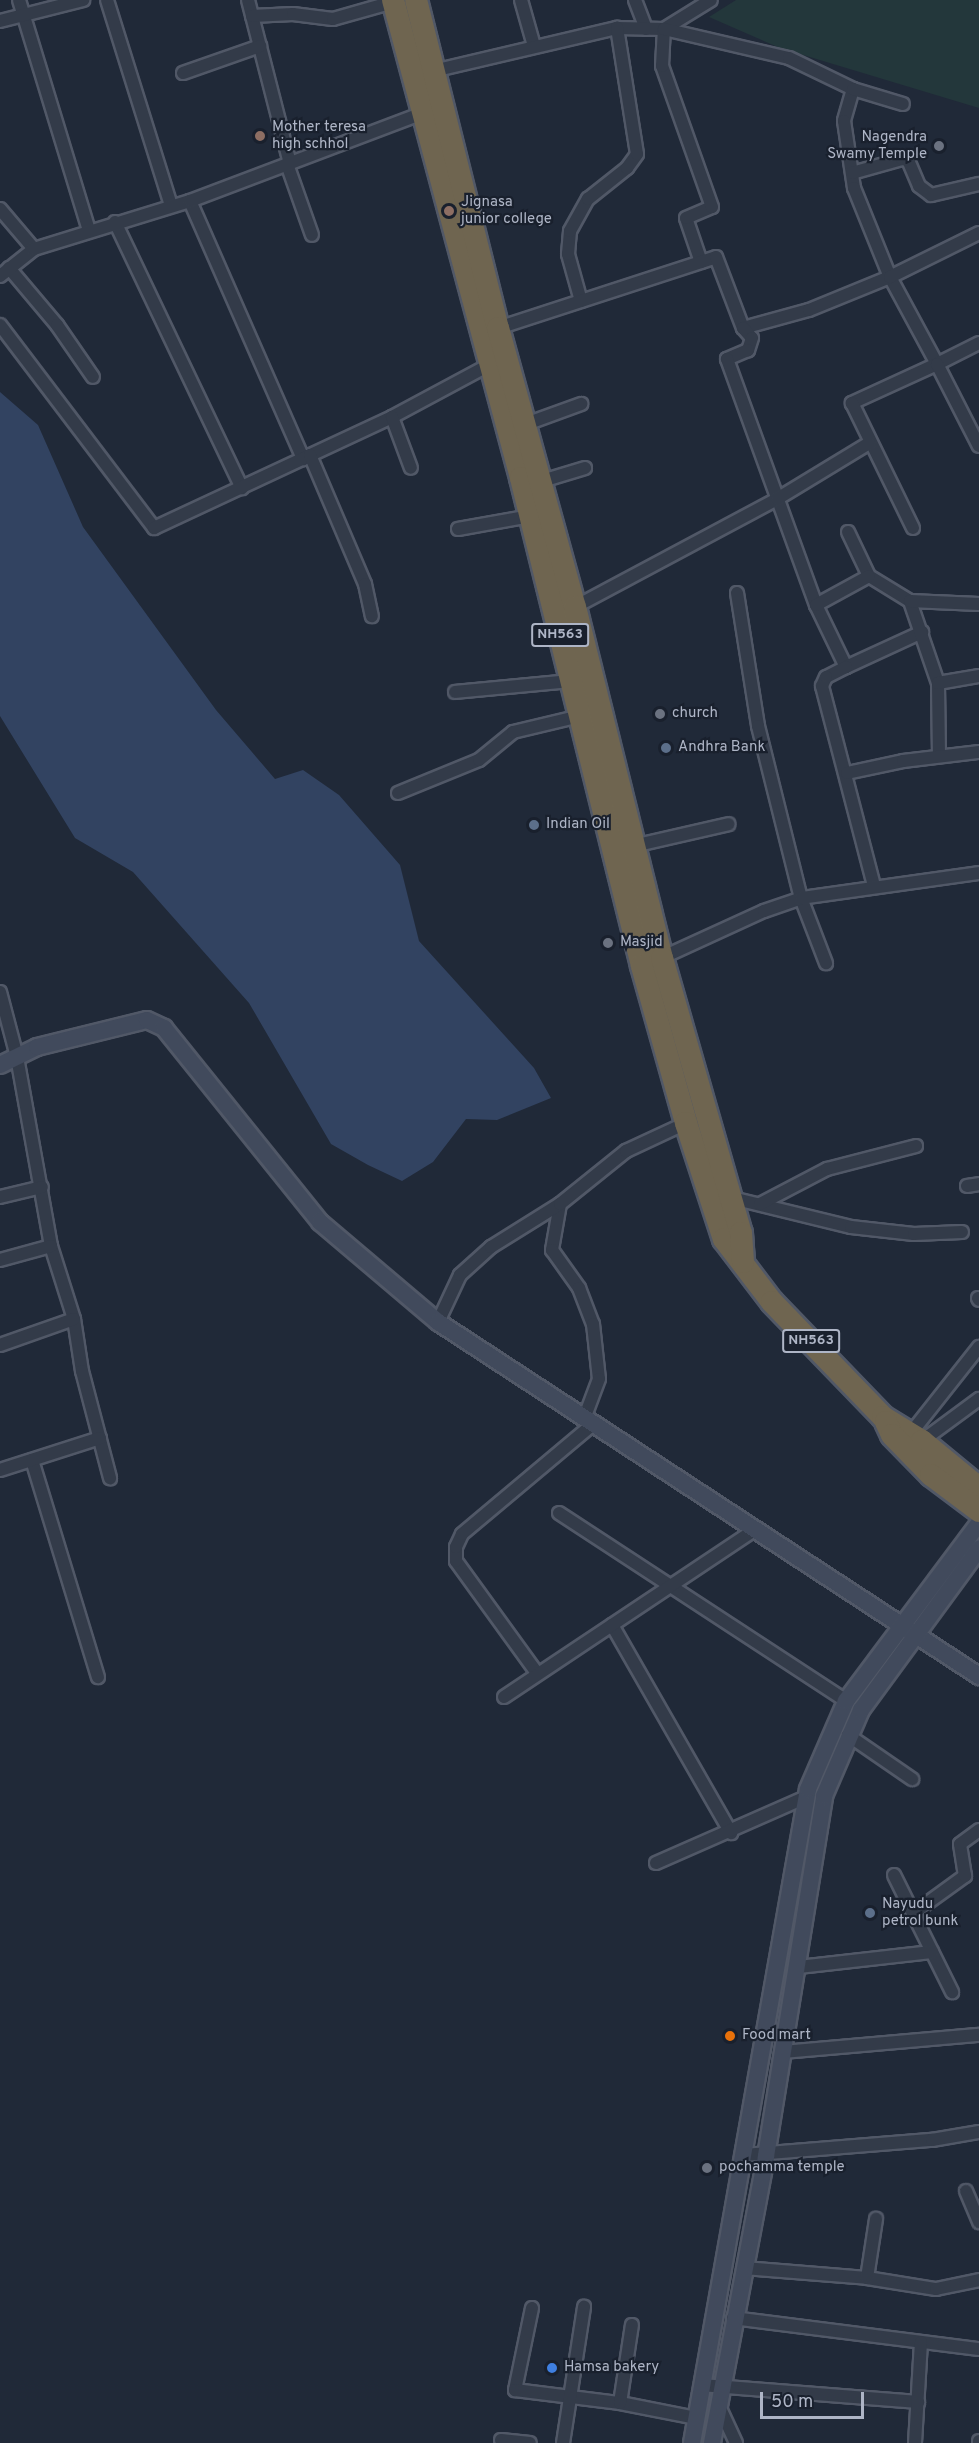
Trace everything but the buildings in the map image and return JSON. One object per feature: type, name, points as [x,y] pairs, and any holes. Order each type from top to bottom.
[{"type":"highway","name":"NH563","points":[[416,0],[433,71],[489,365],[580,716],[652,962],[732,1198],[741,1233],[743,1262]]},
{"type":"highway","name":"NH563","points":[[393,1],[423,113],[498,328],[542,481],[633,846],[652,962],[686,1123],[724,1239],[772,1302],[883,1417],[916,1437],[979,1488]]},
{"type":"highway","name":"NH563","points":[[883,1417],[892,1435],[931,1475],[979,1512]]},
{"type":"street","points":[[19,0],[89,230]]},
{"type":"street","points":[[0,21],[83,0]]},
{"type":"street","points":[[107,0],[171,205]]},
{"type":"street","points":[[248,0],[288,164],[312,235]]},
{"type":"street","points":[[521,0],[534,46]]},
{"type":"street","points":[[635,0],[646,29]]},
{"type":"street","points":[[701,262],[686,218],[712,207],[662,66],[663,29],[695,3],[711,0]]},
{"type":"street","points":[[252,16],[293,14],[333,19],[393,1]]},
{"type":"street","points":[[433,71],[617,28],[663,29],[789,58],[853,89],[903,104]]},
{"type":"street","points":[[581,300],[568,254],[570,231],[588,199],[627,168],[637,154],[617,28]]},
{"type":"street","points":[[183,73],[260,46]]},
{"type":"street","points":[[853,89],[844,121],[852,173],[890,277],[979,446]]},
{"type":"street","points":[[93,377],[57,325],[4,272],[34,249],[115,222],[190,201],[423,113]]},
{"type":"street","points":[[852,173],[902,159],[912,166],[924,192],[931,195],[979,184]]},
{"type":"street","points":[[190,201],[310,456],[365,584],[372,616]]},
{"type":"street","points":[[0,209],[34,249]]},
{"type":"street","points":[[115,222],[242,488]]},
{"type":"street","points":[[743,328],[809,310],[890,277],[979,233]]},
{"type":"street","points":[[498,328],[716,257],[743,328],[752,338],[748,350],[727,359],[816,605],[846,667]]},
{"type":"street","points":[[0,325],[154,528],[392,417],[489,365]]},
{"type":"street","points":[[913,528],[869,443],[852,403],[979,343]]},
{"type":"street","points":[[526,424],[581,404]]},
{"type":"street","points":[[392,417],[411,468]]},
{"type":"street","points":[[575,608],[777,499],[869,443]]},
{"type":"street","points":[[542,481],[585,468]]},
{"type":"street","points":[[458,529],[530,516]]},
{"type":"street","points":[[848,532],[869,576],[910,601],[979,604]]},
{"type":"street","points":[[816,605],[869,576]]},
{"type":"street","points":[[737,593],[758,726],[801,898],[826,963]]},
{"type":"street","points":[[910,601],[938,683],[939,756]]},
{"type":"street","points":[[874,885],[847,773],[822,686],[826,677],[922,632]]},
{"type":"street","points":[[938,683],[979,676]]},
{"type":"street","points":[[455,692],[572,681]]},
{"type":"street","points":[[398,793],[479,760],[513,732],[580,716]]},
{"type":"street","points":[[847,773],[939,756],[979,752]]},
{"type":"street","points":[[633,846],[729,824]]},
{"type":"street","points":[[652,962],[764,911],[801,898],[874,885],[979,873]]},
{"type":"street","points":[[0,992],[2,1009],[17,1058],[51,1246],[74,1319],[82,1371],[110,1478]]},
{"type":"street","points":[[0,1065],[37,1047],[147,1020],[164,1028],[320,1222],[438,1322],[979,1676]]},
{"type":"street","points":[[438,1322],[460,1275],[491,1247],[560,1204],[626,1151],[686,1123]]},
{"type":"street","points":[[760,1204],[827,1169],[916,1146]]},
{"type":"street","points":[[0,1197],[42,1187]]},
{"type":"street","points":[[732,1198],[850,1227],[914,1234],[962,1232]]},
{"type":"street","points":[[537,1673],[456,1561],[456,1547],[462,1534],[589,1422],[599,1379],[593,1324],[579,1288],[552,1250],[560,1204]]},
{"type":"street","points":[[0,1260],[51,1246]]},
{"type":"street","points":[[0,1345],[74,1319]]},
{"type":"street","points":[[916,1437],[979,1347]]},
{"type":"street","points":[[916,1437],[979,1399]]},
{"type":"street","points":[[0,1470],[100,1438]]},
{"type":"street","points":[[32,1460],[98,1677]]},
{"type":"street","points":[[559,1513],[846,1701]]},
{"type":"street","points":[[712,2443],[720,2387],[766,2156],[798,1967],[816,1834],[824,1796],[848,1735],[908,1628],[979,1523]]},
{"type":"street","points":[[504,1697],[756,1529]]},
{"type":"street","points":[[692,2443],[806,1797],[846,1701],[979,1549]]},
{"type":"street","points":[[612,1625],[731,1833]]},
{"type":"street","points":[[848,1735],[912,1779]]},
{"type":"street","points":[[656,1863],[731,1833],[806,1797]]},
{"type":"street","points":[[915,1912],[965,1876],[960,1844],[979,1830]]},
{"type":"street","points":[[894,1875],[915,1912],[952,1992]]},
{"type":"street","points":[[798,1967],[932,1952]]},
{"type":"street","points":[[783,2052],[979,2035]]},
{"type":"street","points":[[744,2155],[766,2156],[932,2140],[979,2132]]},
{"type":"street","points":[[966,2192],[979,2222]]},
{"type":"street","points":[[867,2278],[876,2219]]},
{"type":"street","points":[[744,2268],[867,2278],[936,2289],[979,2280]]},
{"type":"street","points":[[563,2443],[568,2398],[584,2307]]},
{"type":"street","points":[[532,2308],[515,2390],[620,2403],[696,2418]]},
{"type":"street","points":[[733,2318],[979,2349]]},
{"type":"street","points":[[620,2403],[633,2325]]},
{"type":"street","points":[[915,2443],[921,2342]]},
{"type":"street","points":[[701,2385],[918,2402]]},
{"type":"street","points":[[718,2405],[736,2443]]},
{"type":"street","points":[[501,2440],[530,2443]]},
{"type":"green space","points":[[736,0],[979,0],[979,108],[780,48],[709,17]]},
{"type":"water","points":[[0,392],[38,425],[83,527],[216,710],[275,779],[303,770],[339,795],[400,865],[419,941],[534,1068],[551,1098],[497,1120],[466,1119],[433,1162],[402,1181],[368,1165],[331,1144],[249,1003],[133,872],[75,838],[0,716]]},
{"type":"place","name":"Mother teresa high schhol","points":[[260,136]]},
{"type":"place","name":"Nagendra Swamy Temple","points":[[939,146]]},
{"type":"place","name":"Jignasa junior college","points":[[449,211]]},
{"type":"place","name":"church","points":[[660,714]]},
{"type":"place","name":"Andhra Bank","points":[[666,748]]},
{"type":"place","name":"Indian Oil","points":[[534,825]]},
{"type":"place","name":"Masjid","points":[[608,943]]},
{"type":"place","name":"Nayudu petrol bunk","points":[[870,1913]]},
{"type":"place","name":"Food mart","points":[[730,2036]]},
{"type":"place","name":"pochamma temple","points":[[707,2168]]},
{"type":"place","name":"Hamsa bakery","points":[[552,2368]]}]
